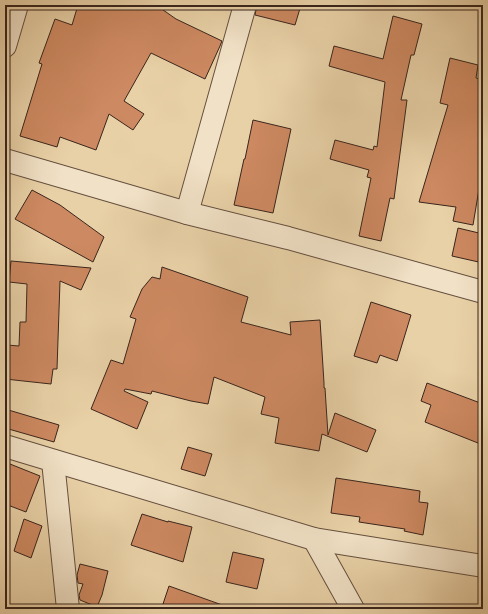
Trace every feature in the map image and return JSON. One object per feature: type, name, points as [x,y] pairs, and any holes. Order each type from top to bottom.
[{"type":"street","points":[[5,46],[17,5]]},
{"type":"street","points":[[187,213],[245,5]]},
{"type":"street","points":[[5,160],[187,213],[303,242],[483,292]]},
{"type":"street","points":[[5,446],[314,539],[483,566]]},
{"type":"street","points":[[53,461],[68,609]]},
{"type":"street","points":[[314,539],[353,609]]},
{"type":"building","points":[[78,5],[156,5],[176,19],[222,41],[205,79],[151,53],[124,101],[144,114],[133,130],[109,114],[96,150],[60,137],[57,147],[20,136],[42,64],[39,63],[55,19],[72,25]]},
{"type":"building","points":[[257,5],[301,5],[295,25],[255,15]]},
{"type":"building","points":[[393,16],[422,24],[414,55],[411,55],[401,100],[407,100],[394,199],[390,198],[381,241],[359,236],[371,178],[367,177],[369,170],[330,159],[335,140],[373,150],[374,146],[377,147],[385,82],[329,66],[334,46],[383,59]]},
{"type":"building","points":[[450,58],[478,65],[476,78],[483,80],[483,183],[480,183],[473,225],[453,221],[456,207],[419,202],[448,105],[440,103]]},
{"type":"building","points":[[253,120],[291,129],[273,213],[234,205]]},
{"type":"building","points":[[32,190],[60,205],[104,237],[93,262],[15,219]]},
{"type":"building","points":[[458,228],[483,234],[483,263],[452,256]]},
{"type":"building","points":[[11,261],[91,268],[81,290],[60,281],[57,369],[53,369],[51,384],[5,379],[7,345],[19,346],[20,322],[26,322],[27,284],[9,282]]},
{"type":"building","points":[[162,267],[248,297],[241,322],[291,335],[290,322],[320,320],[328,435],[335,413],[376,430],[367,452],[322,434],[319,451],[275,443],[279,418],[261,414],[265,397],[214,377],[208,404],[152,391],[151,394],[125,389],[124,391],[148,402],[137,429],[91,409],[111,360],[123,364],[136,319],[130,317],[142,289],[152,277],[160,279]]},
{"type":"building","points":[[371,302],[411,315],[397,361],[380,355],[377,363],[354,356]]},
{"type":"building","points":[[427,383],[483,404],[483,445],[425,422],[431,405],[421,401]]},
{"type":"building","points":[[5,409],[59,425],[54,442],[5,428]]},
{"type":"building","points":[[188,447],[212,454],[205,476],[181,469]]},
{"type":"building","points":[[5,462],[40,476],[26,512],[5,504]]},
{"type":"building","points":[[336,478],[420,491],[419,502],[428,503],[423,535],[404,531],[405,529],[359,522],[360,517],[331,513]]},
{"type":"building","points":[[142,514],[168,522],[192,527],[183,562],[131,545]]},
{"type":"building","points":[[24,519],[42,526],[31,558],[14,551]]},
{"type":"building","points":[[233,552],[264,559],[257,589],[226,582]]},
{"type":"building","points":[[80,564],[108,571],[102,595],[97,607],[80,600],[79,595],[83,584],[78,583],[77,575]]},
{"type":"building","points":[[169,586],[225,606],[225,609],[178,609],[163,604]]}]
